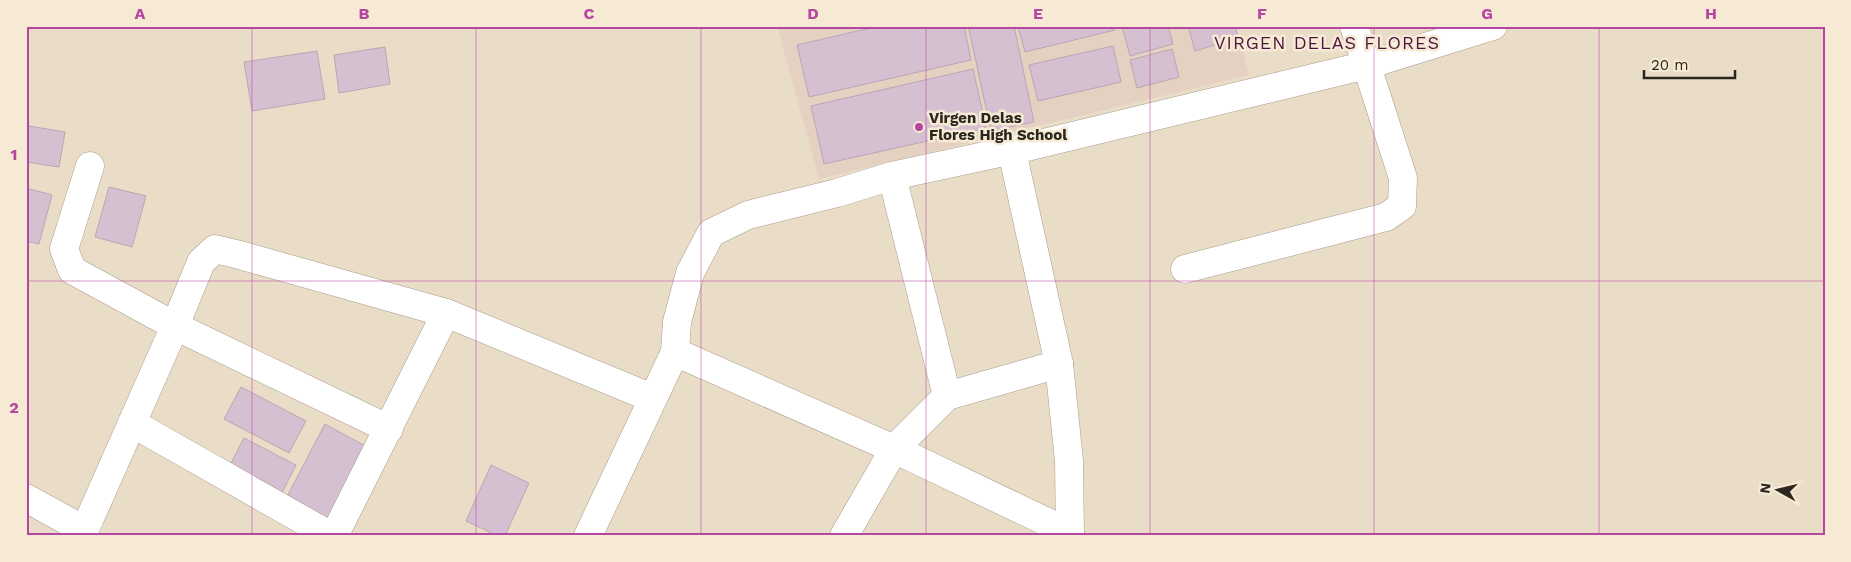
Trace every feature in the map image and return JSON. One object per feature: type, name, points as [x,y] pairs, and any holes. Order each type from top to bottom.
[{"type":"street","points":[[1185,269],[1386,217],[1402,206],[1403,178],[1354,26]]},
{"type":"street","points":[[588,536],[675,352],[677,322],[690,273],[711,233],[748,215],[837,193],[892,176],[1012,151],[1366,65],[1493,26]]},
{"type":"street","points":[[675,352],[894,449],[1070,534],[1070,461],[1059,364],[1012,151]]},
{"type":"street","points":[[90,166],[64,249],[72,270],[175,326],[389,429]]},
{"type":"street","points":[[892,176],[947,396]]},
{"type":"street","points":[[26,498],[83,533],[175,326],[201,262],[215,249],[446,312],[652,398]]},
{"type":"street","points":[[132,422],[332,536],[389,429],[446,312]]},
{"type":"street","points":[[844,536],[894,449],[947,396],[1059,364]]},
{"type":"shaded area","name":"Virgen Delas Flores High School","points":[[777,26],[1237,26],[1249,75],[819,179]]},
{"type":"building","points":[[879,26],[964,26],[971,60],[809,97],[797,45]]},
{"type":"building","points":[[980,26],[1014,26],[1034,122],[991,131],[969,29]]},
{"type":"building","points":[[1018,26],[1114,26],[1115,30],[1025,52]]},
{"type":"building","points":[[1122,26],[1168,26],[1173,44],[1130,56]]},
{"type":"building","points":[[1188,26],[1235,26],[1238,38],[1195,51]]},
{"type":"building","points":[[1113,46],[1121,82],[1038,101],[1029,65]]},
{"type":"building","points":[[385,47],[390,84],[339,93],[334,55]]},
{"type":"building","points":[[1172,49],[1179,77],[1137,88],[1130,60]]},
{"type":"building","points":[[317,51],[325,99],[252,111],[244,62]]},
{"type":"building","points":[[973,69],[986,128],[824,164],[811,106]]},
{"type":"building","points":[[29,126],[65,132],[59,167],[26,162],[26,141]]},
{"type":"building","points":[[109,187],[146,196],[132,247],[95,237]]},
{"type":"building","points":[[26,188],[52,195],[39,244],[26,241]]},
{"type":"building","points":[[241,387],[306,421],[289,453],[224,419]]},
{"type":"building","points":[[325,424],[369,448],[327,525],[284,502]]},
{"type":"building","points":[[244,438],[296,465],[280,497],[228,469]]},
{"type":"building","points":[[491,465],[529,483],[505,536],[498,536],[466,521]]},
{"type":"place","name":"Virgen Delas Flores High School","points":[[919,127]]},
{"type":"district","name":"VIRGEN DELAS FLORES","points":[[1327,43]]}]
